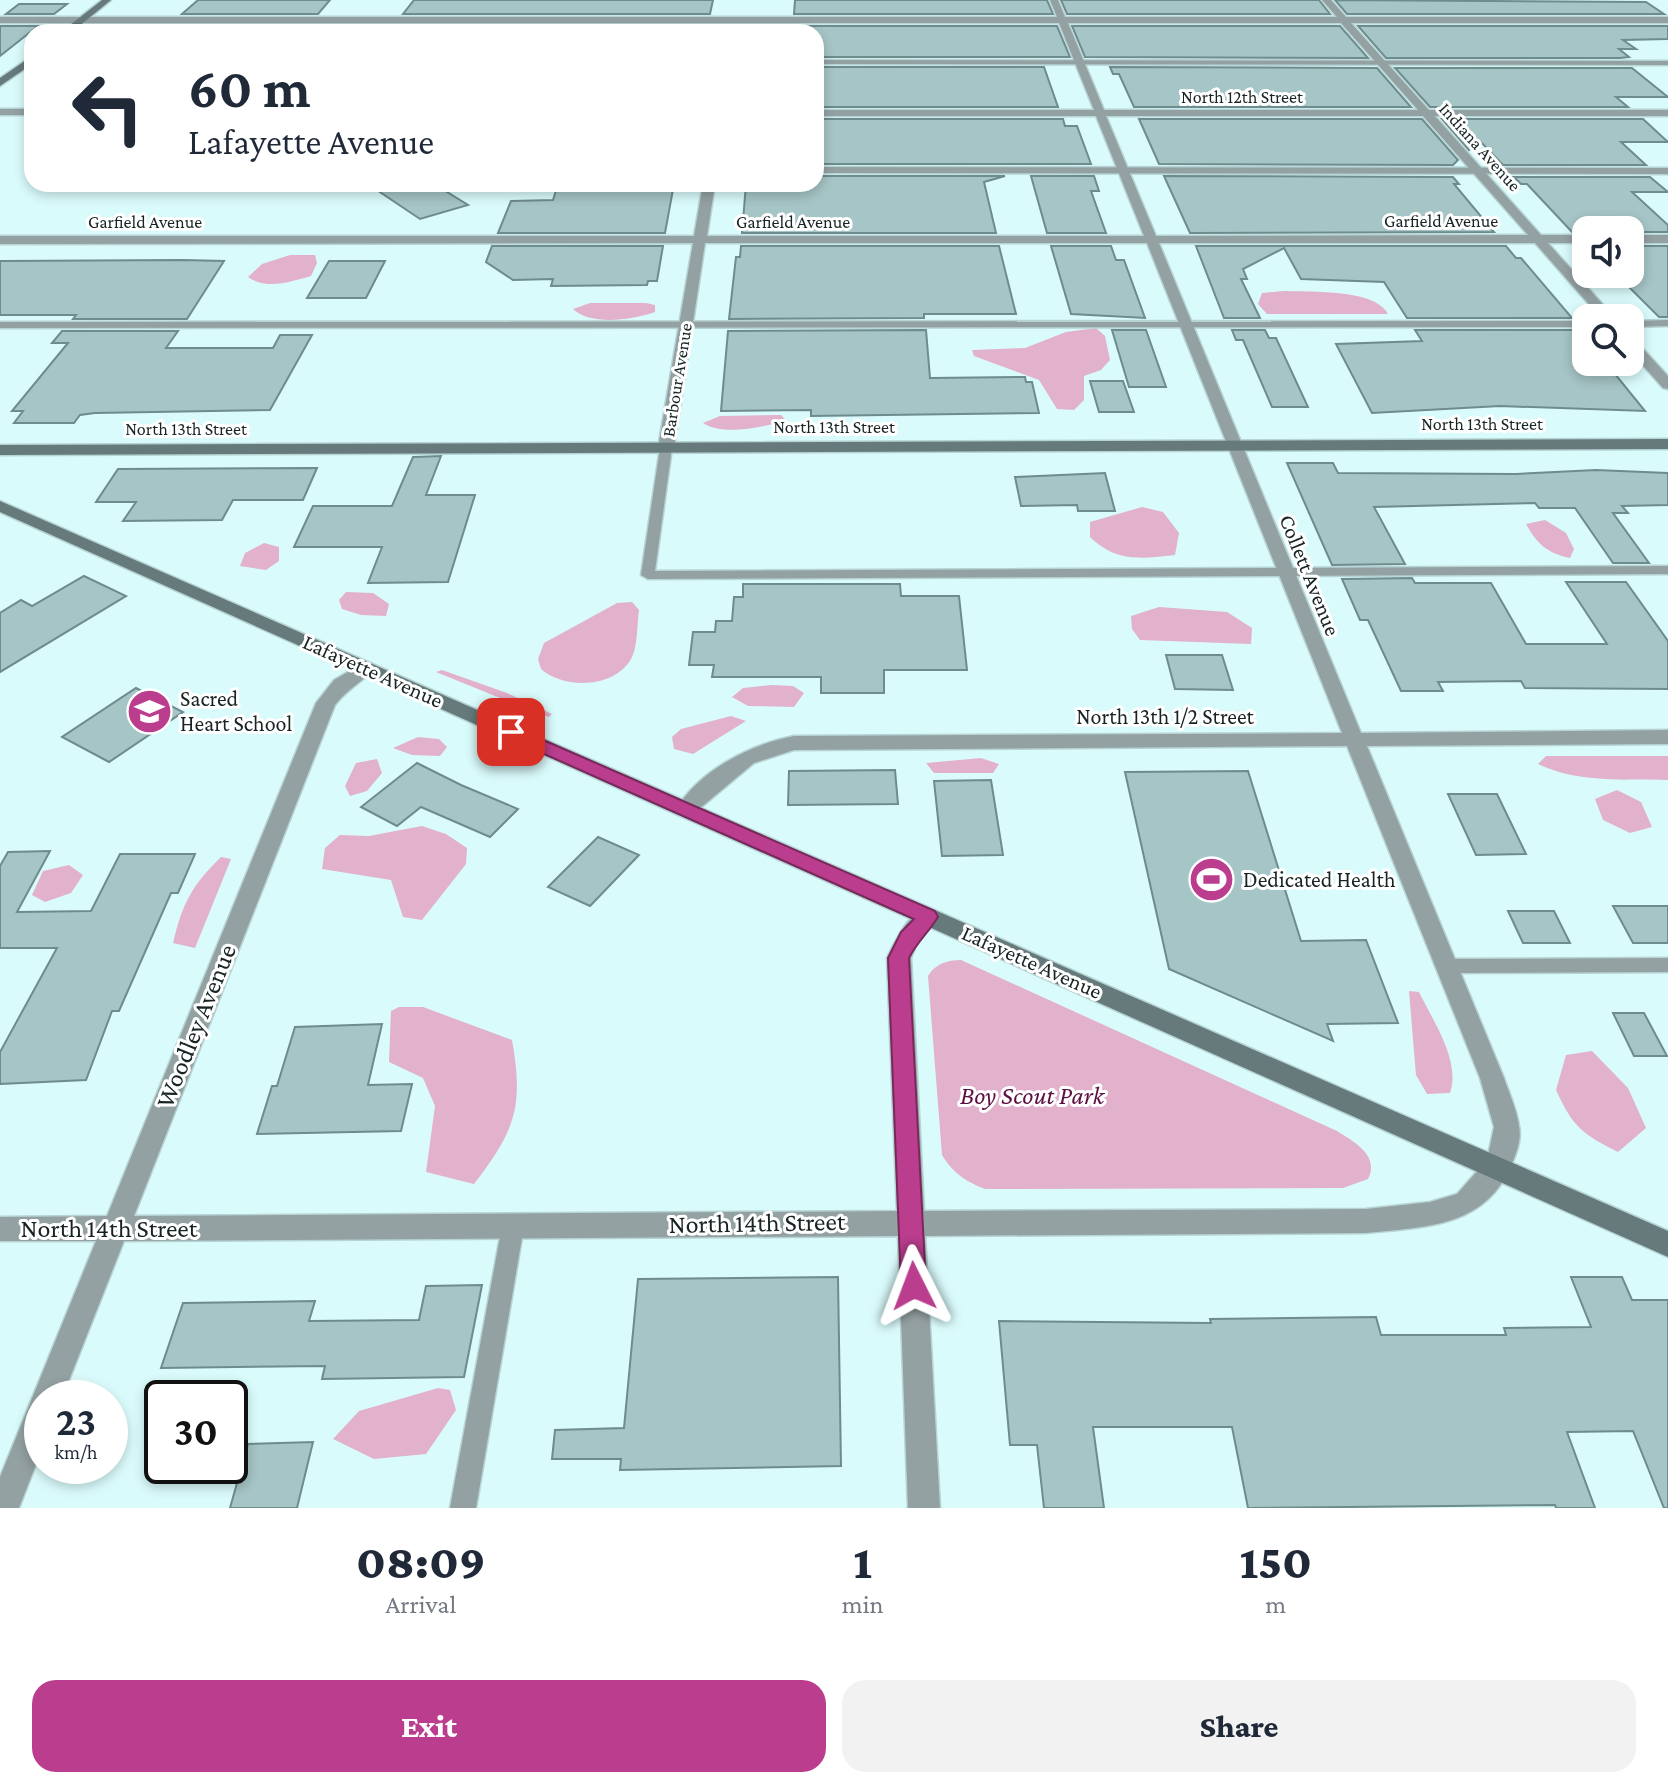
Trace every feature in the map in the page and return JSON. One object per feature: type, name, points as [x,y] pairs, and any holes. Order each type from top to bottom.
[{"type":"main road","points":[[77,24],[107,0]]},
{"type":"main road","points":[[0,83],[24,65]]},
{"type":"main road","name":"North 13th Street","points":[[0,450],[1668,444]]},
{"type":"main road","name":"Lafayette Avenue","points":[[0,506],[1668,1244]]},
{"type":"street","name":"Collett Avenue","points":[[1054,0],[1492,1078],[1507,1127],[1505,1150],[1497,1168]]},
{"type":"street","name":"Indiana Avenue","points":[[1326,0],[1596,304]]},
{"type":"street","points":[[336,24],[348,10]]},
{"type":"street","points":[[0,20],[736,15],[1062,20],[1668,20]]},
{"type":"street","points":[[734,24],[736,15]]},
{"type":"street","points":[[0,112],[24,112]]},
{"type":"street","name":"North 12th Street","points":[[824,113],[1668,113]]},
{"type":"street","name":"Barbour Avenue","points":[[666,448],[708,192]]},
{"type":"street","name":"Garfield Avenue","points":[[0,240],[1572,239]]},
{"type":"street","points":[[1644,239],[1668,239]]},
{"type":"street","points":[[1644,358],[1668,385]]},
{"type":"street","name":"Woodley Avenue","points":[[54,1380],[326,703],[341,684],[365,668]]},
{"type":"street","name":"North 13th 1/2 Street","points":[[686,809],[748,756],[764,747],[794,743],[1668,737]]},
{"type":"street","points":[[924,1508],[899,958],[908,938],[928,917]]},
{"type":"street","name":"North 14th Street","points":[[0,1229],[1366,1221],[1430,1214],[1466,1203],[1497,1168]]},
{"type":"street","points":[[3,1508],[24,1456]]},
{"type":"lane","points":[[824,62],[1668,63]]},
{"type":"lane","points":[[824,170],[1668,171]]},
{"type":"lane","points":[[1644,324],[1668,323]]},
{"type":"lane","points":[[0,325],[1572,324]]},
{"type":"lane","name":"Barbour Avenue","points":[[666,448],[648,575],[1287,574]]},
{"type":"lane","points":[[1287,574],[1668,570]]},
{"type":"lane","points":[[1446,966],[1668,965]]},
{"type":"lane","points":[[463,1508],[513,1226]]},
{"type":"green space","points":[[290,255],[315,255],[317,263],[311,276],[271,284],[248,277],[262,264]]},
{"type":"green space","points":[[1284,291],[1357,296],[1381,306],[1388,314],[1267,314],[1258,304],[1262,293]]},
{"type":"green space","points":[[590,303],[646,303],[655,305],[655,312],[601,320],[573,309]]},
{"type":"green space","points":[[1096,328],[1105,336],[1110,360],[1101,370],[1084,376],[1084,400],[1074,410],[1057,409],[1039,380],[974,356],[972,350],[1025,348],[1066,332]]},
{"type":"green space","points":[[781,415],[787,421],[745,429],[722,429],[703,423],[720,416]]},
{"type":"green space","points":[[1142,507],[1163,512],[1179,533],[1175,555],[1119,555],[1090,537],[1090,522]]},
{"type":"green space","points":[[1545,520],[1566,533],[1574,549],[1570,558],[1544,547],[1526,524]]},
{"type":"green space","points":[[264,543],[279,547],[279,561],[266,570],[240,566],[245,553]]},
{"type":"green space","points":[[346,592],[373,593],[389,604],[386,616],[361,615],[342,609],[339,600]]},
{"type":"green space","points":[[632,602],[639,610],[636,642],[631,659],[623,669],[601,681],[575,683],[550,676],[541,669],[538,659],[544,643],[617,603]]},
{"type":"green space","points":[[1159,607],[1227,612],[1252,628],[1251,644],[1140,640],[1132,629],[1131,616]]},
{"type":"green space","points":[[442,670],[507,693],[552,714],[549,717],[540,714],[436,672]]},
{"type":"green space","points":[[793,686],[804,693],[794,707],[748,706],[732,697],[743,688]]},
{"type":"green space","points":[[731,716],[746,721],[693,754],[674,749],[672,737],[681,729]]},
{"type":"green space","points":[[418,737],[439,739],[447,747],[440,756],[412,755],[393,748]]},
{"type":"green space","points":[[1546,756],[1668,756],[1668,780],[1602,779],[1569,774],[1538,764]]},
{"type":"green space","points":[[981,758],[999,764],[993,773],[934,773],[926,763]]},
{"type":"green space","points":[[377,759],[382,773],[367,791],[350,796],[345,786],[356,763]]},
{"type":"green space","points":[[1617,790],[1641,802],[1652,827],[1630,833],[1603,820],[1595,799]]},
{"type":"green space","points":[[422,826],[446,834],[467,848],[466,864],[422,920],[403,917],[391,880],[322,869],[325,848],[340,835],[369,836]]},
{"type":"green space","points":[[221,857],[231,859],[195,948],[173,943],[190,896]]},
{"type":"green space","points":[[69,865],[83,875],[71,893],[45,902],[32,895],[43,871]]},
{"type":"green space","name":"Boy Scout Park","points":[[961,960],[1337,1131],[1368,1156],[1371,1170],[1368,1179],[1343,1188],[985,1189],[971,1183],[955,1172],[942,1155],[928,976],[942,964]]},
{"type":"green space","points":[[1409,991],[1419,992],[1444,1041],[1452,1068],[1450,1093],[1427,1094],[1416,1075]]},
{"type":"green space","points":[[399,1007],[423,1007],[512,1040],[517,1084],[513,1117],[499,1148],[474,1184],[426,1172],[435,1106],[423,1078],[389,1062],[391,1011]]},
{"type":"green space","points":[[1592,1051],[1628,1088],[1646,1128],[1618,1152],[1580,1128],[1556,1090],[1566,1055]]},
{"type":"green space","points":[[438,1388],[450,1390],[456,1410],[426,1454],[374,1459],[333,1439],[359,1411]]},
{"type":"building","points":[[198,0],[330,0],[318,14],[182,14]]},
{"type":"building","points":[[414,0],[713,0],[710,14],[403,14]]},
{"type":"building","points":[[795,0],[1047,0],[1053,14],[794,14]]},
{"type":"building","points":[[1061,0],[1319,0],[1330,14],[1067,14]]},
{"type":"building","points":[[1335,0],[1646,2],[1664,14],[1347,14]]},
{"type":"building","points":[[19,4],[67,4],[54,14],[6,14]]},
{"type":"building","points":[[0,26],[24,26],[24,37],[0,56]]},
{"type":"building","points":[[824,26],[1057,26],[1070,57],[824,57]]},
{"type":"building","points":[[1072,26],[1340,26],[1368,58],[1085,57]]},
{"type":"building","points":[[1358,26],[1668,26],[1668,39],[1623,40],[1636,49],[1619,49],[1629,57],[1620,58],[1386,58]]},
{"type":"building","points":[[824,67],[1044,67],[1058,107],[824,107]]},
{"type":"building","points":[[1110,67],[1377,68],[1411,107],[1134,107],[1119,74],[1113,74]]},
{"type":"building","points":[[1395,68],[1632,68],[1668,97],[1616,97],[1628,107],[1430,107]]},
{"type":"building","points":[[824,119],[1063,119],[1065,126],[1077,126],[1091,164],[824,164]]},
{"type":"building","points":[[1139,119],[1422,119],[1458,160],[1453,165],[1159,164]]},
{"type":"building","points":[[1442,119],[1643,119],[1668,142],[1621,142],[1646,165],[1503,165],[1480,141],[1469,150]]},
{"type":"building","points":[[824,176],[1005,176],[984,182],[996,233],[742,233],[745,192],[824,192]]},
{"type":"building","points":[[1031,176],[1094,176],[1099,191],[1091,191],[1106,233],[1047,233]]},
{"type":"building","points":[[1164,176],[1453,177],[1459,184],[1454,184],[1494,232],[1190,233]]},
{"type":"building","points":[[1514,177],[1650,177],[1668,192],[1632,192],[1668,225],[1668,232],[1644,232],[1644,216],[1572,216],[1572,232],[1527,184],[1521,184]]},
{"type":"building","points":[[380,192],[447,192],[468,205],[420,219]]},
{"type":"building","points":[[556,192],[673,192],[665,233],[498,233],[511,201],[553,200]]},
{"type":"building","points":[[492,246],[663,246],[657,281],[648,281],[647,285],[551,286],[553,279],[513,280],[486,262]]},
{"type":"building","points":[[741,246],[999,246],[1016,314],[729,319],[736,257],[740,257]]},
{"type":"building","points":[[1051,246],[1111,246],[1116,260],[1124,260],[1145,318],[1071,314]]},
{"type":"building","points":[[1196,246],[1506,246],[1516,258],[1521,258],[1572,318],[1407,318],[1384,282],[1301,279],[1284,248],[1243,269],[1247,279],[1241,279],[1260,318],[1224,318]]},
{"type":"building","points":[[1644,246],[1668,246],[1668,317],[1659,317],[1630,288],[1644,288]]},
{"type":"building","points":[[0,261],[224,261],[187,319],[73,319],[76,315],[0,315]]},
{"type":"building","points":[[329,261],[385,261],[366,298],[307,298]]},
{"type":"building","points":[[926,330],[930,378],[1025,377],[1026,382],[1032,382],[1039,413],[811,416],[811,410],[721,411],[728,331]]},
{"type":"building","points":[[1112,330],[1146,330],[1166,387],[1129,387]]},
{"type":"building","points":[[1232,330],[1265,330],[1269,338],[1276,338],[1308,407],[1272,407],[1243,340],[1236,340]]},
{"type":"building","points":[[1415,330],[1572,330],[1572,376],[1617,376],[1645,411],[1500,406],[1372,413],[1336,344],[1422,341]]},
{"type":"building","points":[[62,331],[178,331],[166,348],[273,348],[280,335],[312,335],[270,410],[95,413],[80,415],[74,423],[14,423],[23,411],[12,411],[68,343],[52,343]]},
{"type":"building","points":[[1090,381],[1123,381],[1134,412],[1099,412]]},
{"type":"building","points":[[441,456],[426,495],[475,495],[448,582],[368,583],[382,547],[294,547],[313,506],[392,506],[413,457]]},
{"type":"building","points":[[1287,463],[1333,463],[1338,473],[1516,474],[1596,470],[1668,473],[1668,505],[1622,506],[1628,513],[1613,513],[1649,563],[1613,563],[1575,508],[1539,508],[1535,503],[1374,507],[1405,564],[1332,565]]},
{"type":"building","points":[[317,468],[303,500],[233,500],[222,520],[123,521],[136,502],[96,502],[118,469]]},
{"type":"building","points":[[1105,473],[1115,511],[1078,511],[1077,505],[1021,506],[1015,477]]},
{"type":"building","points":[[84,576],[126,596],[0,672],[0,613],[21,600],[32,606]]},
{"type":"building","points":[[1412,578],[1415,583],[1491,583],[1526,644],[1607,644],[1566,582],[1626,582],[1668,641],[1668,689],[1525,688],[1521,681],[1438,682],[1443,691],[1401,691],[1368,620],[1360,620],[1342,579]]},
{"type":"building","points":[[743,584],[900,584],[901,596],[959,596],[967,670],[884,670],[884,693],[821,693],[821,677],[712,677],[714,665],[689,665],[693,632],[715,632],[716,621],[732,621],[734,597],[743,597]]},
{"type":"building","points":[[1166,655],[1222,655],[1233,690],[1175,689]]},
{"type":"building","points":[[136,688],[183,712],[109,762],[62,737]]},
{"type":"building","points":[[417,763],[518,809],[490,837],[421,807],[397,826],[361,807]]},
{"type":"building","points":[[895,770],[898,804],[788,805],[789,771]]},
{"type":"building","points":[[1248,771],[1301,941],[1366,940],[1398,1023],[1327,1024],[1333,1041],[1169,969],[1125,772]]},
{"type":"building","points":[[991,780],[1003,855],[942,856],[934,781]]},
{"type":"building","points":[[1448,794],[1497,794],[1526,854],[1476,855]]},
{"type":"building","points":[[598,837],[639,855],[590,906],[548,887]]},
{"type":"building","points":[[50,851],[17,912],[91,911],[120,854],[195,854],[178,893],[171,893],[119,1011],[112,1011],[86,1080],[0,1084],[0,1052],[57,948],[0,948],[0,866],[8,852]]},
{"type":"building","points":[[1613,906],[1668,906],[1668,943],[1633,943]]},
{"type":"building","points":[[1508,911],[1554,911],[1570,943],[1523,943]]},
{"type":"building","points":[[1613,1013],[1644,1013],[1667,1056],[1634,1056]]},
{"type":"building","points":[[382,1024],[368,1085],[412,1084],[401,1131],[257,1134],[272,1086],[277,1086],[295,1027]]},
{"type":"building","points":[[838,1277],[841,1466],[620,1470],[621,1459],[552,1459],[555,1430],[624,1428],[638,1279]]},
{"type":"building","points":[[1571,1277],[1622,1277],[1632,1300],[1668,1300],[1668,1508],[1664,1508],[1633,1431],[1567,1432],[1595,1508],[1556,1508],[1555,1505],[1248,1508],[1232,1427],[1093,1427],[1104,1508],[1044,1508],[1037,1445],[1010,1445],[999,1321],[1211,1323],[1210,1319],[1376,1317],[1381,1335],[1506,1335],[1504,1328],[1591,1327]]},
{"type":"building","points":[[482,1285],[464,1377],[322,1379],[325,1366],[161,1368],[183,1303],[315,1301],[309,1321],[419,1320],[426,1286]]},
{"type":"building","points":[[313,1442],[297,1508],[230,1508],[237,1484],[248,1484],[248,1444]]},
{"type":"place","name":"Sacred Heart School","points":[[149,711]]},
{"type":"place","name":"Dedicated Health","points":[[1212,879]]},
{"type":"route","points":[[511,732],[928,917],[908,938],[899,958],[914,1286]]}]
